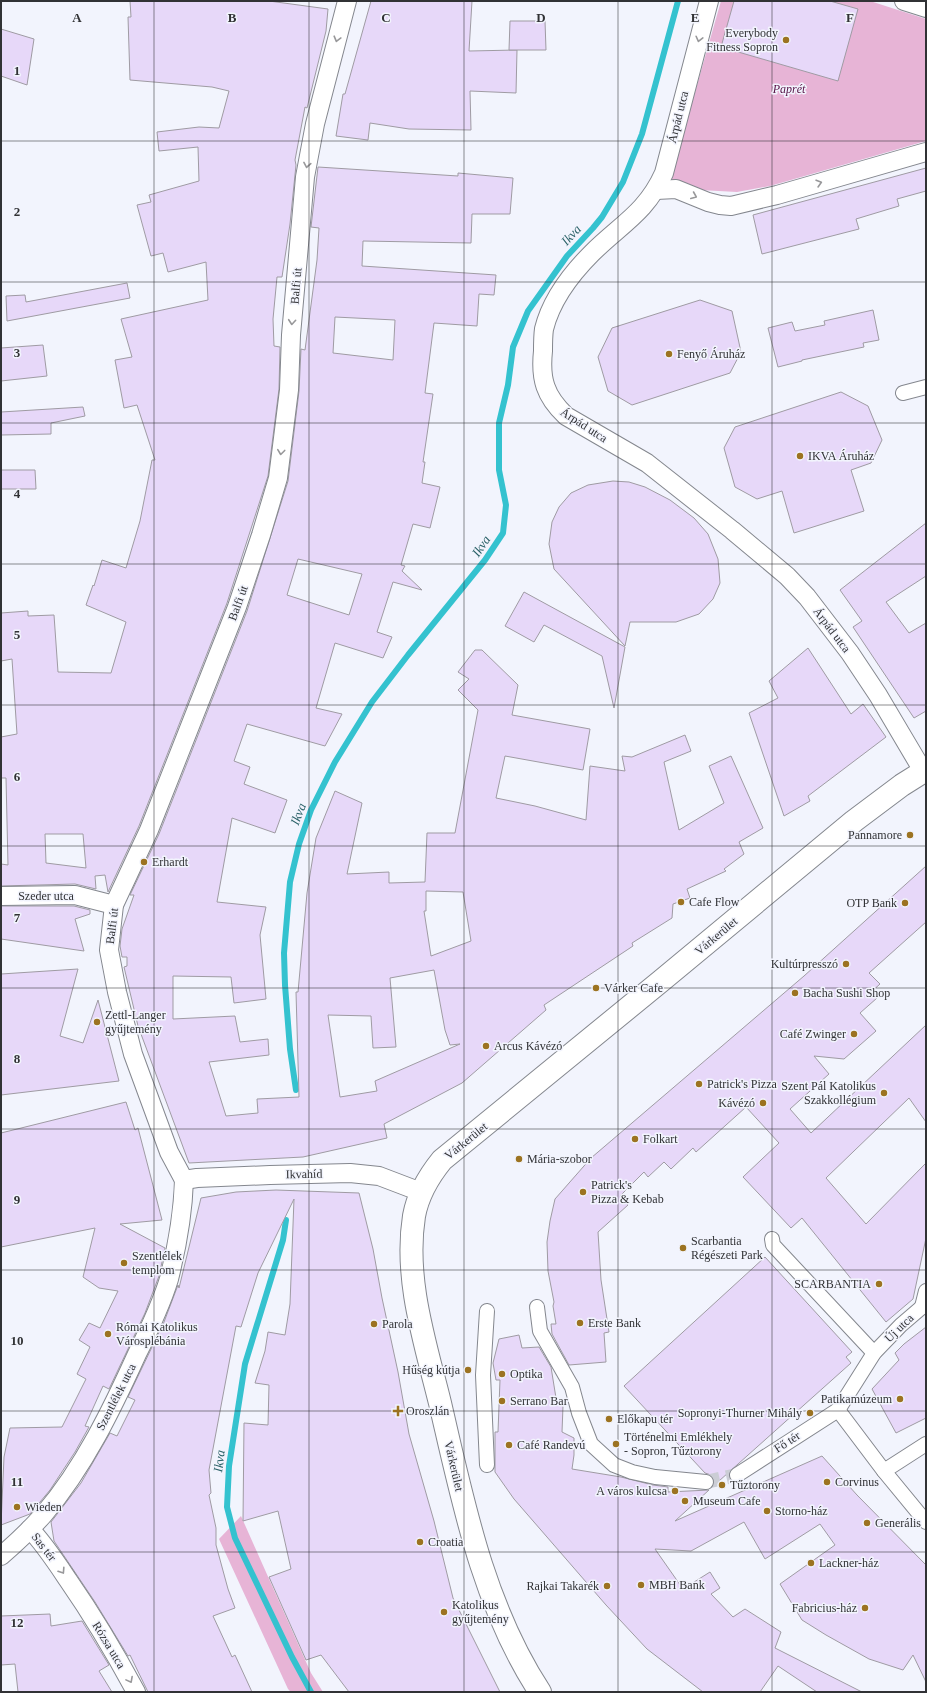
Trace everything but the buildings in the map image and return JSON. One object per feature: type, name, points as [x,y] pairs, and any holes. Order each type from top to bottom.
[{"type":"street","name":"Balfi út","points":[[184,1180],[169,1152],[133,1054],[117,992],[109,950],[114,905],[148,830],[237,608],[278,478],[289,390],[291,335],[305,177],[314,124],[347,1]]},
{"type":"street","name":"Árpád utca","points":[[709,1],[664,173],[656,190],[645,206],[592,253],[572,275],[553,305],[544,330],[542,358],[543,380],[547,393],[556,406],[566,416],[647,463],[732,530],[787,576],[807,597],[850,653],[925,770]]},
{"type":"street","points":[[904,1],[926,8]]},
{"type":"street","points":[[656,190],[676,189],[708,202],[732,206],[777,195],[926,152]]},
{"type":"street","points":[[903,393],[926,387]]},
{"type":"street","name":"Várkerület","points":[[540,1692],[520,1659],[492,1596],[472,1537],[456,1474],[414,1290],[412,1249],[414,1215],[421,1192],[431,1174],[442,1160],[661,982],[854,821],[925,770]]},
{"type":"street","name":"Szeder utca","points":[[1,896],[75,895],[114,905]]},
{"type":"street","name":"Ikvahíd","points":[[184,1180],[270,1174],[350,1173],[379,1176],[421,1192]]},
{"type":"street","name":"Szentlélek utca","points":[[30,1529],[57,1497],[96,1435],[123,1385],[153,1322],[169,1279],[179,1225],[184,1180]]},
{"type":"street","points":[[772,1239],[773,1245],[874,1353]]},
{"type":"street","points":[[924,1306],[926,1291]]},
{"type":"street","name":"Új utca","points":[[874,1353],[901,1325],[924,1306]]},
{"type":"street","points":[[538,1307],[540,1331],[572,1387],[579,1413],[591,1444],[614,1465],[632,1472],[655,1477],[706,1482]]},
{"type":"street","points":[[487,1311],[483,1375],[487,1465]]},
{"type":"street","name":"Fő tér","points":[[737,1474],[838,1410],[874,1353]]},
{"type":"street","points":[[838,1410],[884,1471],[926,1522]]},
{"type":"street","points":[[884,1471],[926,1444]]},
{"type":"street","name":"Sas tér","points":[[1,1556],[30,1529],[45,1545],[81,1598]]},
{"type":"street","name":"Rózsa utca","points":[[81,1598],[119,1660],[136,1692]]},
{"type":"green space","name":"Paprét","points":[[721,1],[870,1],[926,19],[926,141],[770,186],[737,192],[700,190],[670,180]]},
{"type":"green space","points":[[241,1516],[311,1673],[323,1692],[291,1692],[288,1689],[219,1539]]},
{"type":"waterway","name":"Ikva","points":[[296,1090],[290,1049],[284,953],[290,882],[299,844],[311,810],[335,762],[372,702],[485,560],[503,533],[506,505],[499,470],[499,423],[508,385],[513,347],[528,311],[567,256],[602,217],[623,182],[642,134],[678,1]]},
{"type":"waterway","name":"Ikva","points":[[286,1220],[283,1240],[245,1364],[229,1466],[227,1507],[235,1538],[292,1657],[311,1692]]},
{"type":"tunnel","points":[[706,1482],[737,1475]]},
{"type":"place","name":"Everybody Fitness Sopron","points":[[786,40]]},
{"type":"place","name":"Fenyő Áruház","points":[[669,354]]},
{"type":"place","name":"IKVA Áruház","points":[[800,456]]},
{"type":"place","name":"Pannamore","points":[[910,835]]},
{"type":"place","name":"Erhardt","points":[[144,862]]},
{"type":"place","name":"Cafe Flow","points":[[681,902]]},
{"type":"place","name":"OTP Bank","points":[[905,903]]},
{"type":"place","name":"Kultúrpresszó","points":[[846,964]]},
{"type":"place","name":"Várker Cafe","points":[[596,988]]},
{"type":"place","name":"Bacha Sushi Shop","points":[[795,993]]},
{"type":"place","name":"Zettl-Langer gyűjtemény","points":[[97,1022]]},
{"type":"place","name":"Café Zwinger","points":[[854,1034]]},
{"type":"place","name":"Arcus Kávézó","points":[[486,1046]]},
{"type":"place","name":"Patrick's Pizza","points":[[699,1084]]},
{"type":"place","name":"Szent Pál Katolikus Szakkollégium","points":[[884,1093]]},
{"type":"place","name":"Kávézó","points":[[763,1103]]},
{"type":"place","name":"Folkart","points":[[635,1139]]},
{"type":"place","name":"Mária-szobor","points":[[519,1159]]},
{"type":"place","name":"Patrick's Pizza & Kebab","points":[[583,1192]]},
{"type":"place","name":"Scarbantia Régészeti Park","points":[[683,1248]]},
{"type":"place","name":"Szentlélek templom","points":[[124,1263]]},
{"type":"place","name":"SCARBANTIA","points":[[879,1284]]},
{"type":"place","name":"Erste Bank","points":[[580,1323]]},
{"type":"place","name":"Parola","points":[[374,1324]]},
{"type":"place","name":"Római Katolikus Városplébánia","points":[[108,1334]]},
{"type":"place","name":"Hűség kútja","points":[[468,1370]]},
{"type":"place","name":"Optika","points":[[502,1374]]},
{"type":"place","name":"Patikamúzeum","points":[[900,1399]]},
{"type":"place","name":"Serrano Bar","points":[[502,1401]]},
{"type":"place","name":"Oroszlán","points":[[398,1411]]},
{"type":"place","name":"Sopronyi-Thurner Mihály","points":[[810,1413]]},
{"type":"place","name":"Előkapu tér","points":[[609,1419]]},
{"type":"place","name":"Történelmi Emlékhely - Sopron, Tűztorony","points":[[616,1444]]},
{"type":"place","name":"Café Randevú","points":[[509,1445]]},
{"type":"place","name":"Corvinus","points":[[827,1482]]},
{"type":"place","name":"Tűztorony","points":[[722,1485]]},
{"type":"place","name":"A város kulcsa","points":[[675,1491]]},
{"type":"place","name":"Museum Cafe","points":[[685,1501]]},
{"type":"place","name":"Wieden","points":[[17,1507]]},
{"type":"place","name":"Storno-ház","points":[[767,1511]]},
{"type":"place","name":"Generális","points":[[867,1523]]},
{"type":"place","name":"Croatia","points":[[420,1542]]},
{"type":"place","name":"Lackner-ház","points":[[811,1563]]},
{"type":"place","name":"MBH Bank","points":[[641,1585]]},
{"type":"place","name":"Rajkai Takarék","points":[[607,1586]]},
{"type":"place","name":"Fabricius-ház","points":[[865,1608]]},
{"type":"place","name":"Katolikus gyűjtemény","points":[[444,1612]]}]
